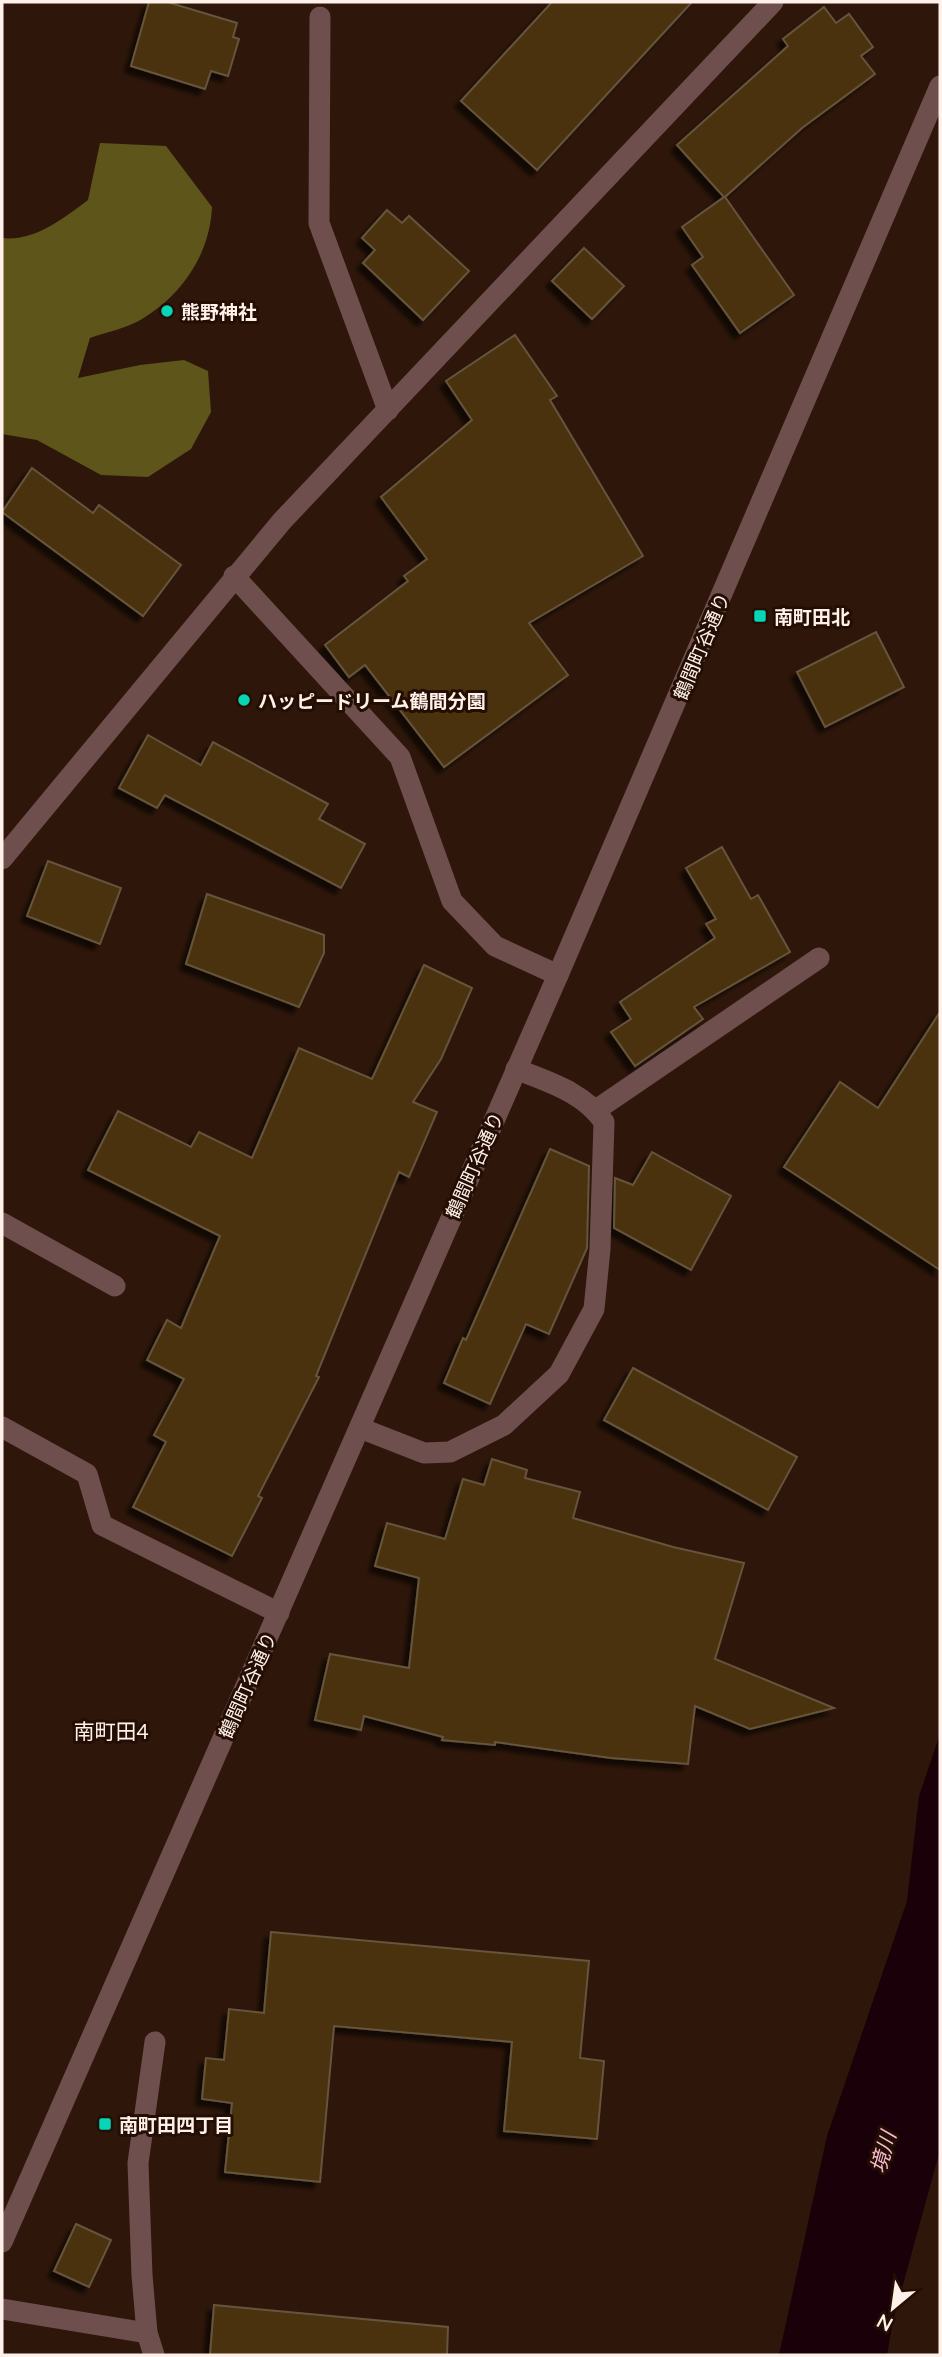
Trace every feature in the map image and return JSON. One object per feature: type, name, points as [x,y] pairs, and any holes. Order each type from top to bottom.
[{"type":"street","points":[[2,859],[234,576],[773,2]]},
{"type":"street","points":[[320,17],[319,223],[388,410]]},
{"type":"street","name":"鶴間町谷通り","points":[[2,2242],[558,975],[940,86]]},
{"type":"street","points":[[234,576],[400,757],[452,901],[495,946],[558,975]]},
{"type":"street","points":[[596,1110],[819,958]]},
{"type":"street","points":[[360,1429],[424,1453],[450,1452],[504,1425],[559,1374],[594,1308],[600,1249],[604,1122],[596,1110],[576,1094],[516,1069]]},
{"type":"street","points":[[2,1223],[115,1286]]},
{"type":"street","points":[[2,1427],[86,1474],[102,1525],[279,1613]]},
{"type":"street","points":[[154,2355],[147,2333],[138,2163],[155,2042]]},
{"type":"street","points":[[2,2309],[147,2333]]},
{"type":"shaded area","points":[[100,143],[166,146],[212,207],[206,241],[200,257],[181,285],[170,298],[142,319],[90,338],[78,378],[140,365],[184,360],[208,371],[211,412],[191,449],[148,477],[101,475],[37,440],[2,434],[2,238],[37,232],[59,221],[88,200]]},
{"type":"water","name":"境川","points":[[940,1734],[940,2150],[893,2321],[887,2355],[779,2355],[827,2136],[907,1901],[919,1796]]},
{"type":"building","points":[[149,2],[167,2],[237,23],[233,37],[239,39],[228,76],[211,71],[205,89],[131,66]]},
{"type":"building","points":[[552,2],[692,2],[537,170],[461,101]]},
{"type":"building","points":[[824,7],[836,23],[849,14],[873,47],[861,56],[875,74],[802,128],[725,197],[794,295],[740,333],[692,265],[703,257],[682,227],[724,197],[677,145],[788,46],[783,39]]},
{"type":"building","points":[[387,210],[402,223],[409,216],[469,271],[423,320],[363,263],[375,250],[362,238]]},
{"type":"building","points":[[584,248],[624,286],[592,319],[552,281]]},
{"type":"building","points":[[515,335],[557,396],[550,400],[643,556],[529,623],[568,675],[444,767],[365,665],[349,677],[325,645],[408,581],[404,576],[427,559],[381,497],[472,420],[446,381]]},
{"type":"building","points":[[32,468],[93,513],[99,505],[181,565],[143,616],[2,512]]},
{"type":"building","points":[[876,632],[904,687],[825,727],[797,672]]},
{"type":"building","points":[[148,735],[201,765],[213,742],[328,804],[319,819],[365,844],[341,888],[165,795],[157,808],[119,788]]},
{"type":"building","points":[[722,847],[751,899],[758,895],[790,952],[694,1007],[703,1019],[635,1066],[611,1032],[631,1019],[620,1002],[715,938],[706,924],[716,919],[686,868]]},
{"type":"building","points":[[48,861],[121,888],[100,944],[27,916]]},
{"type":"building","points":[[207,894],[324,935],[324,953],[299,1007],[186,964]]},
{"type":"building","points":[[424,965],[472,988],[441,1059],[413,1102],[437,1112],[409,1177],[399,1172],[316,1376],[319,1377],[258,1496],[262,1498],[232,1556],[133,1507],[166,1442],[154,1435],[184,1379],[147,1360],[167,1320],[181,1328],[220,1236],[88,1170],[118,1111],[191,1147],[199,1132],[252,1158],[299,1048],[372,1079]]},
{"type":"building","points":[[940,1012],[940,1270],[784,1167],[840,1082],[878,1108]]},
{"type":"building","points":[[550,1149],[589,1166],[587,1248],[549,1334],[526,1324],[490,1404],[444,1383],[463,1338],[466,1340]]},
{"type":"building","points":[[652,1152],[731,1196],[691,1270],[614,1228],[615,1178],[633,1185]]},
{"type":"building","points":[[633,1368],[797,1457],[768,1510],[604,1420]]},
{"type":"building","points":[[492,1459],[527,1470],[525,1478],[580,1492],[573,1518],[673,1547],[744,1563],[715,1659],[834,1708],[750,1729],[695,1706],[688,1764],[611,1758],[495,1742],[495,1745],[442,1740],[443,1737],[364,1716],[361,1730],[315,1720],[330,1654],[409,1668],[419,1578],[375,1566],[387,1523],[445,1539],[463,1479],[484,1485]]},
{"type":"building","points":[[271,1932],[589,1961],[580,2058],[604,2061],[597,2139],[504,2131],[512,2042],[334,2026],[320,2182],[225,2172],[232,2103],[202,2099],[206,2058],[224,2060],[229,2009],[264,2013]]},
{"type":"building","points":[[76,2224],[111,2240],[89,2287],[54,2271]]},
{"type":"building","points":[[214,2305],[448,2327],[447,2355],[210,2355]]},
{"type":"place","name":"熊野神社","points":[[167,311]]},
{"type":"place","name":"南町田北","points":[[760,616]]},
{"type":"place","name":"ハッピードリーム鶴間分園","points":[[244,700]]},
{"type":"place","name":"南町田四丁目","points":[[105,2124]]},
{"type":"district","name":"南町田4","points":[[111,1730]]}]
